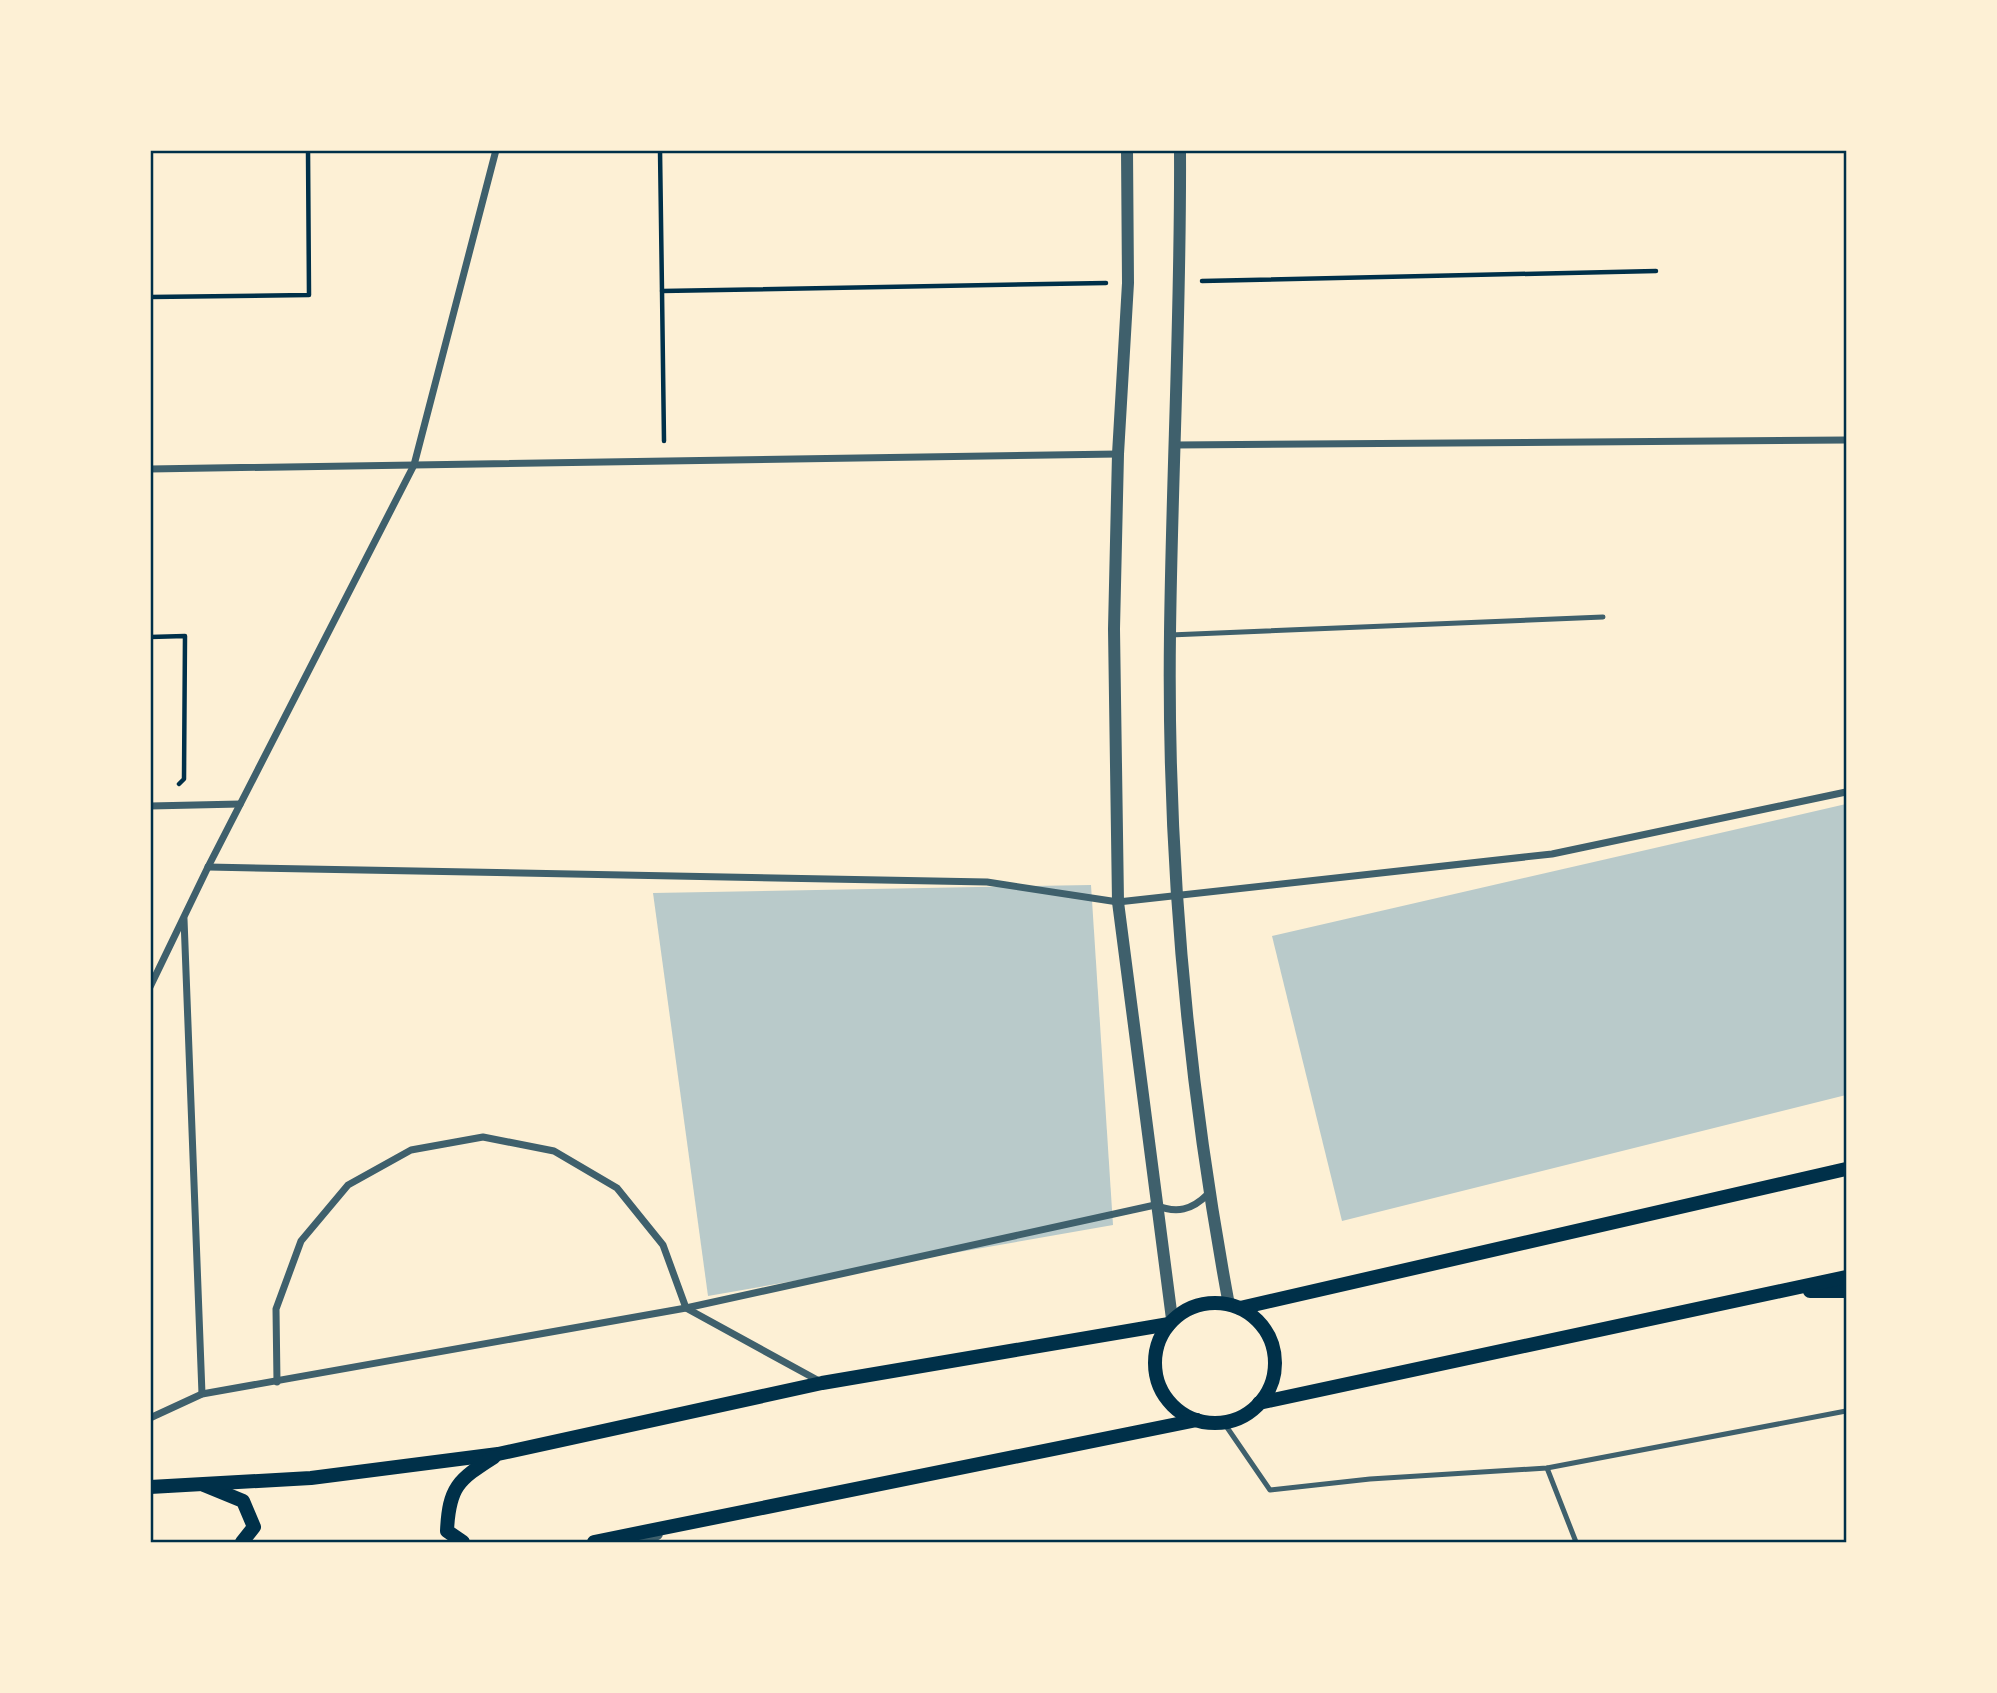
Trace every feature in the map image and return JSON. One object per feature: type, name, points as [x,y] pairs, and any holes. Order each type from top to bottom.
[{"type":"main road","points":[[1235,1306],[1846,1169]]},
{"type":"main road","points":[[1259,1403],[1846,1277]]},
{"type":"main road","points":[[1781,1290],[1846,1291]]},
{"type":"main road","points":[[594,1542],[1197,1420],[1224,1423],[1247,1414],[1259,1403],[1266,1396],[1275,1373],[1274,1348],[1263,1325],[1235,1306],[1219,1302],[1194,1306],[1170,1322],[1158,1340],[1154,1365],[1160,1390],[1176,1410],[1197,1420]]},
{"type":"main road","points":[[150,1487],[195,1482],[311,1478],[498,1454],[822,1383],[1170,1322]]},
{"type":"main road","points":[[463,1542],[447,1531],[449,1501],[465,1475],[498,1454]]},
{"type":"main road","points":[[195,1482],[243,1501],[254,1527],[242,1542]]},
{"type":"street","points":[[150,987],[208,867],[414,465],[496,150]]},
{"type":"street","points":[[1127,150],[1128,283],[1118,454],[1114,629],[1118,902],[1170,1322]]},
{"type":"street","points":[[1180,150],[1181,282],[1170,635],[1176,898],[1208,1194],[1235,1306]]},
{"type":"street","points":[[1176,446],[1846,440]]},
{"type":"street","points":[[150,468],[1118,454]]},
{"type":"street","points":[[208,867],[987,882],[1118,902],[1176,898],[1552,854],[1846,792]]},
{"type":"street","points":[[152,806],[240,804]]},
{"type":"street","points":[[184,915],[202,1394]]},
{"type":"street","points":[[277,1382],[276,1309],[301,1241],[348,1185],[411,1150],[483,1137],[554,1151],[617,1188],[663,1245],[686,1308],[822,1383]]},
{"type":"street","points":[[150,1418],[202,1394],[686,1308],[1155,1205],[1166,1209],[1190,1209],[1208,1194]]},
{"type":"street","points":[[634,1542],[694,1521]]},
{"type":"lane","points":[[1170,635],[1603,617]]},
{"type":"lane","points":[[1224,1423],[1270,1490],[1370,1479],[1546,1468],[1846,1411]]},
{"type":"lane","points":[[1546,1468],[1576,1542]]},
{"type":"path","points":[[150,298],[309,295],[308,150]]},
{"type":"path","points":[[660,150],[664,461]]},
{"type":"path","points":[[1181,282],[1656,271]]},
{"type":"path","points":[[662,291],[1128,283]]},
{"type":"path","points":[[150,637],[185,636],[184,779],[152,806]]},
{"type":"shaded area","points":[[1846,804],[1846,1095],[1342,1221],[1272,936]]},
{"type":"shaded area","points":[[1091,885],[1113,1225],[708,1296],[653,893]]}]
